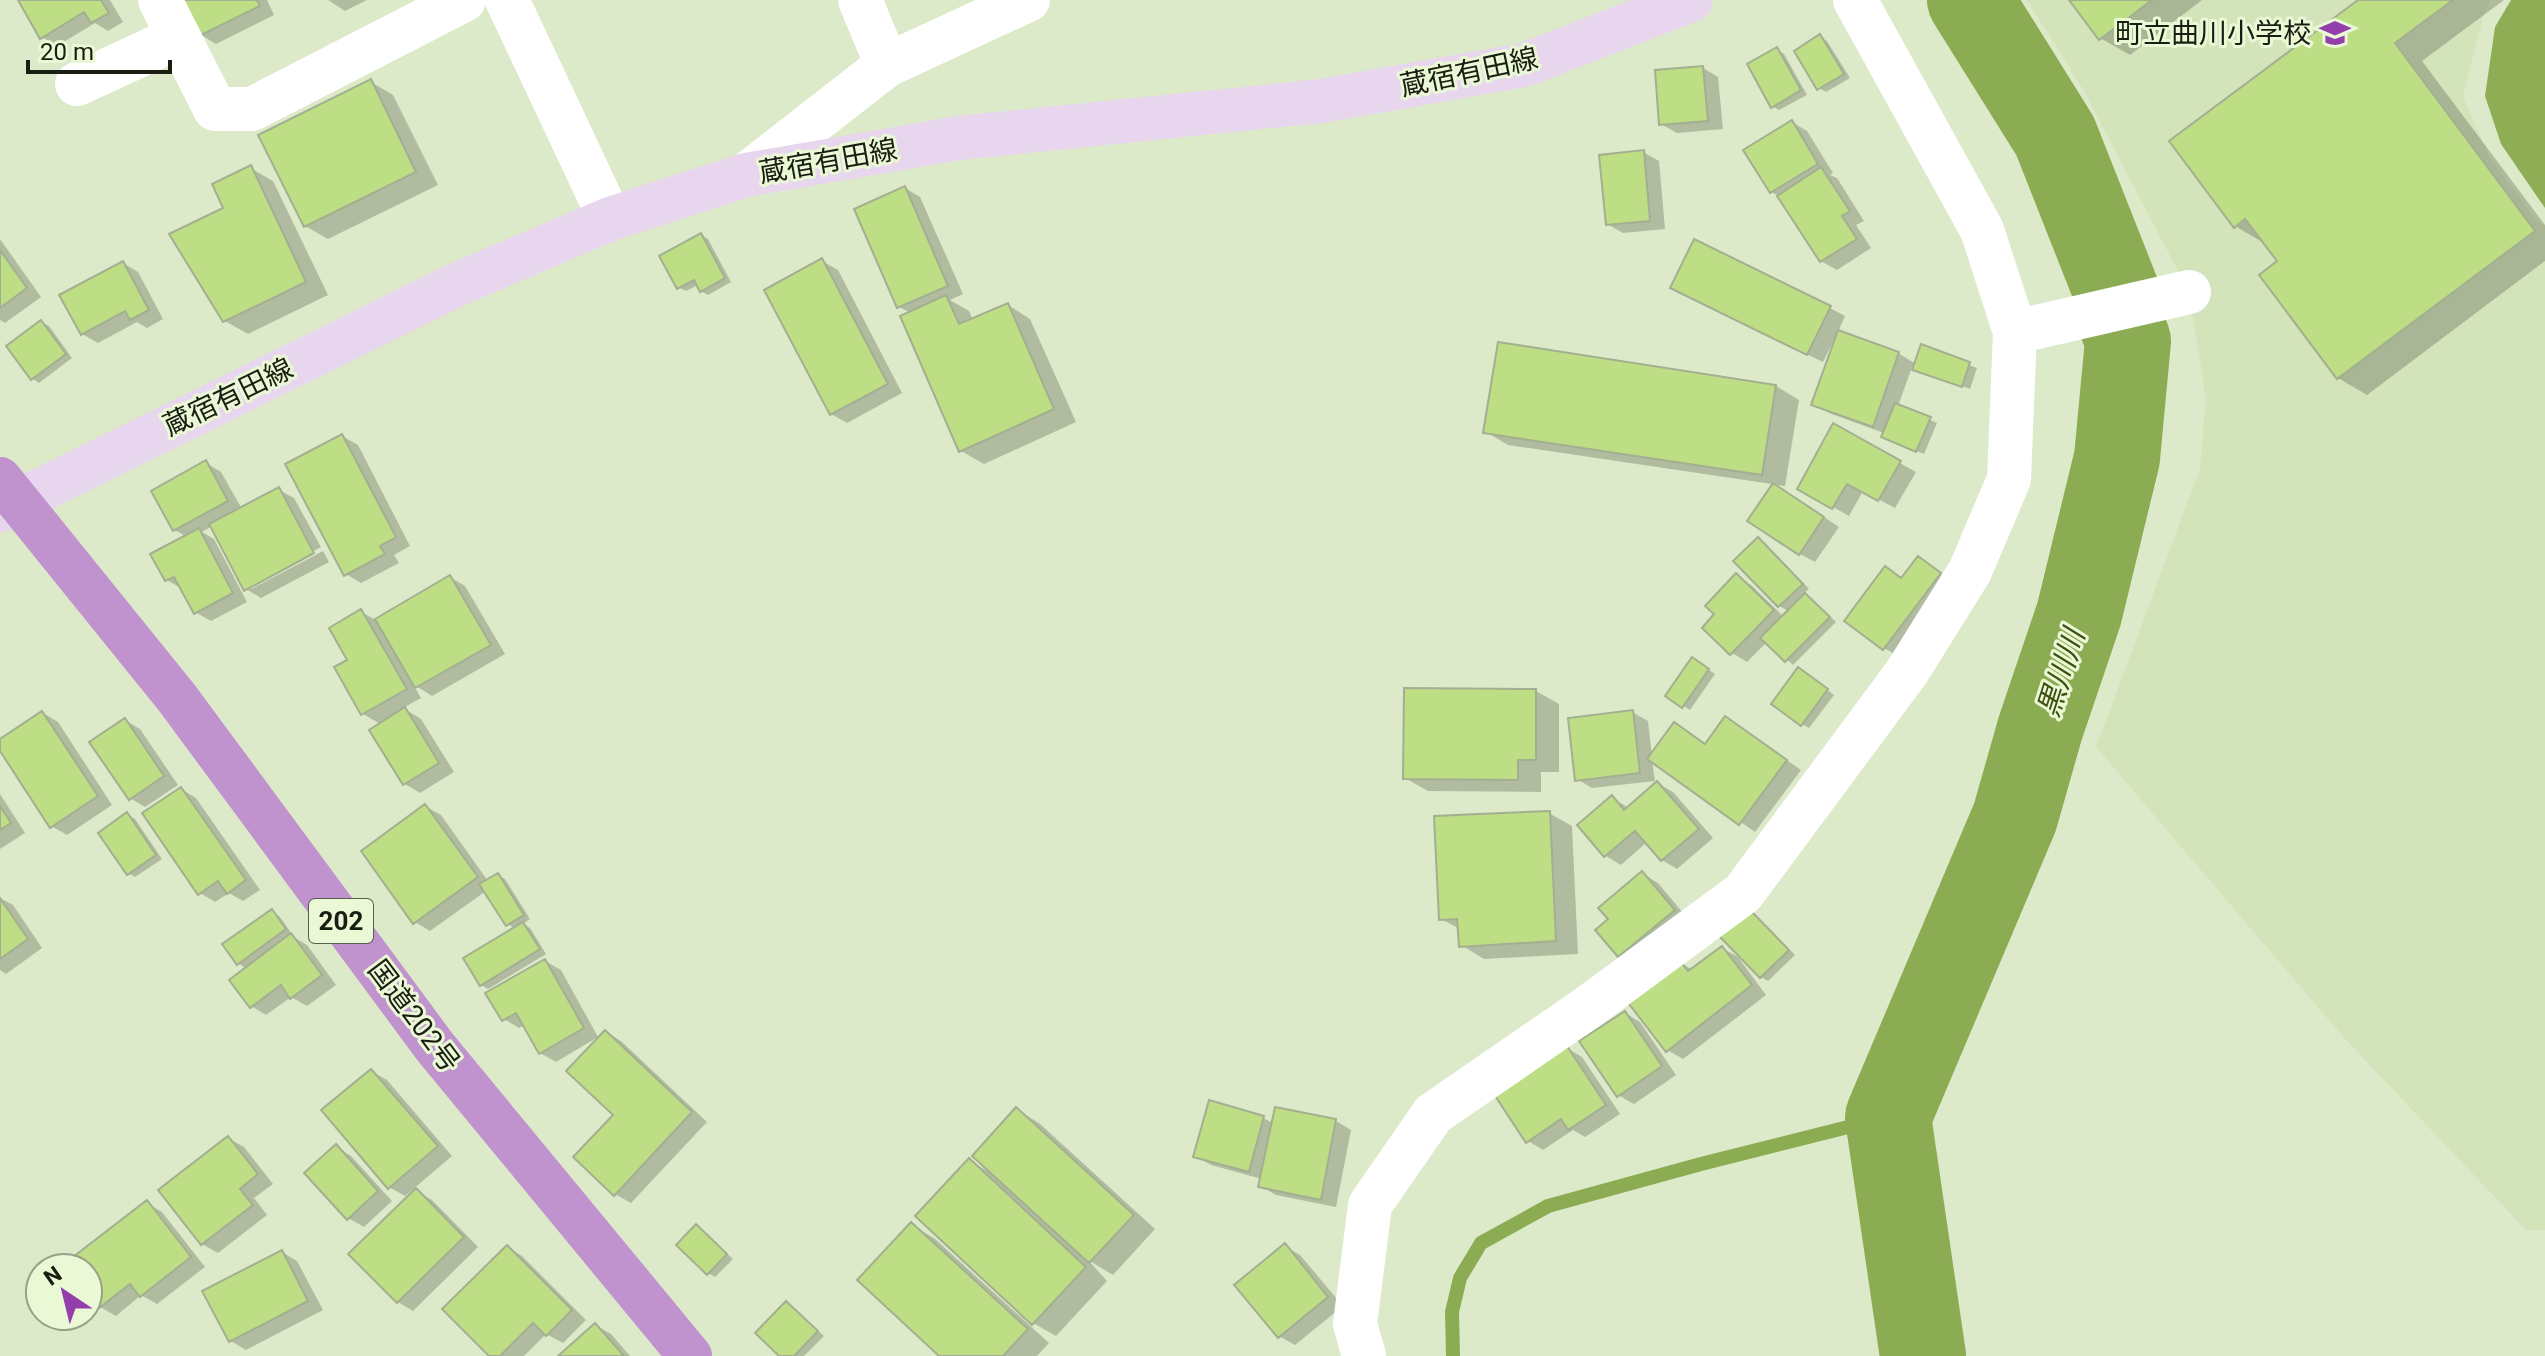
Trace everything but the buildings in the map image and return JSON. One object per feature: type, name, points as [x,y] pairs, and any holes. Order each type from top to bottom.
[{"type":"highway","name":"国道202号","points":[[6,497],[177,698],[435,1047],[690,1356]]},
{"type":"main road","name":"蔵宿有田線","points":[[6,497],[458,284],[610,219],[746,175],[959,138],[1321,101],[1524,65],[1691,0]]},
{"type":"street","points":[[77,84],[170,19],[215,109],[252,109],[464,0]]},
{"type":"street","points":[[507,0],[610,219]]},
{"type":"street","points":[[860,0],[887,65]]},
{"type":"street","points":[[746,175],[887,65],[1028,0]]},
{"type":"street","points":[[1364,1356],[1355,1324],[1370,1205],[1433,1114],[1587,1008],[1743,893],[1907,672],[1970,571],[2009,479],[2015,332],[1982,230],[1855,0]]},
{"type":"street","points":[[2015,332],[2189,292]]},
{"type":"shaded area","points":[[2027,0],[2490,0],[2463,97],[2489,156],[2536,220],[2545,226],[2545,1230],[2526,1230],[2345,1039],[2096,747],[2200,469],[2206,399],[2189,292],[2084,91]]},
{"type":"green space","points":[[2511,0],[2545,0],[2545,208],[2501,144],[2485,96],[2495,27]]},
{"type":"waterway","name":"黒川川","points":[[1923,1356],[1888,1117],[2015,817],[2040,729],[2079,614],[2117,458],[2128,341],[2117,311],[2119,298],[2055,136],[1970,0]]},
{"type":"waterway","points":[[1453,1356],[1452,1312],[1460,1278],[1481,1243],[1548,1206],[1888,1117]]},
{"type":"place","name":"町立曲川小学校","points":[[2335,33]]}]
